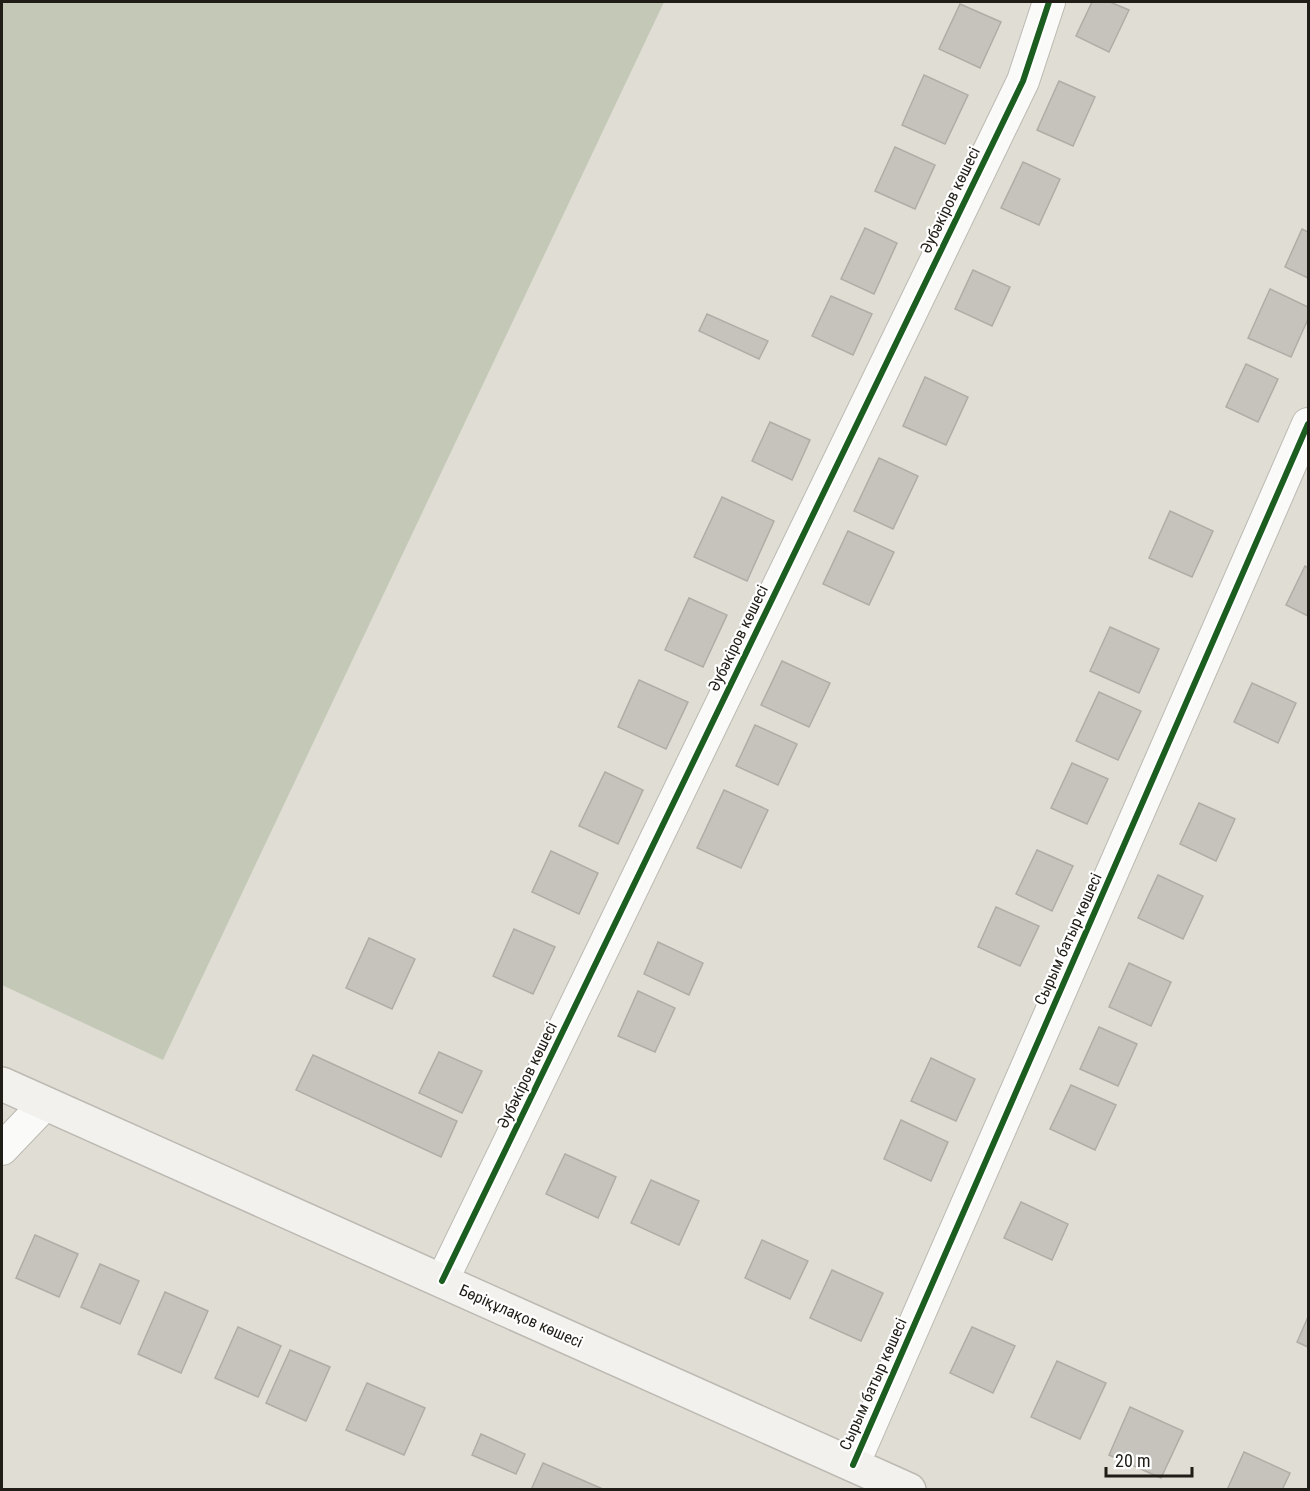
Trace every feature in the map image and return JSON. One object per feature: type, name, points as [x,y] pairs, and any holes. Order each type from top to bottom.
[{"type":"street","name":"Әубәкіров көшесі","points":[[442,1281],[1018,92],[1049,2]]},
{"type":"street","name":"Сырым батыр көшесі","points":[[853,1464],[1308,424]]},
{"type":"street","name":"Бөріқұлақов көшесі","points":[[2,1084],[909,1490]]},
{"type":"street","points":[[2,1149],[45,1104]]},
{"type":"green space","points":[[2,2],[664,2],[163,1060],[2,985]]},
{"type":"building","points":[[1092,2],[1110,2],[1129,10],[1109,52],[1076,36]]},
{"type":"building","points":[[960,4],[1001,22],[980,68],[939,49]]},
{"type":"building","points":[[924,75],[968,95],[945,144],[902,125]]},
{"type":"building","points":[[1059,81],[1095,97],[1073,146],[1037,130]]},
{"type":"building","points":[[895,147],[935,165],[915,209],[875,191]]},
{"type":"building","points":[[1023,162],[1060,179],[1039,225],[1001,208]]},
{"type":"building","points":[[865,228],[897,243],[874,294],[841,279]]},
{"type":"building","points":[[1302,229],[1308,232],[1308,278],[1285,267]]},
{"type":"building","points":[[973,270],[1010,287],[992,326],[955,309]]},
{"type":"building","points":[[1270,289],[1308,307],[1308,319],[1291,357],[1248,338]]},
{"type":"building","points":[[831,296],[872,314],[853,355],[812,336]]},
{"type":"building","points":[[707,314],[768,341],[759,359],[699,331]]},
{"type":"building","points":[[1246,364],[1278,379],[1258,422],[1226,407]]},
{"type":"building","points":[[925,377],[968,397],[946,445],[903,426]]},
{"type":"building","points":[[770,422],[810,440],[792,480],[752,461]]},
{"type":"building","points":[[879,458],[918,476],[893,529],[854,511]]},
{"type":"building","points":[[722,497],[774,521],[747,581],[694,557]]},
{"type":"building","points":[[1170,511],[1213,531],[1192,577],[1149,558]]},
{"type":"building","points":[[848,531],[894,552],[869,605],[823,584]]},
{"type":"building","points":[[1305,566],[1308,568],[1308,616],[1286,605]]},
{"type":"building","points":[[689,598],[727,615],[703,667],[665,650]]},
{"type":"building","points":[[1110,627],[1159,649],[1139,693],[1090,671]]},
{"type":"building","points":[[782,661],[830,683],[809,727],[761,705]]},
{"type":"building","points":[[639,680],[688,702],[666,749],[618,727]]},
{"type":"building","points":[[1252,683],[1296,703],[1278,743],[1234,722]]},
{"type":"building","points":[[1099,692],[1141,711],[1118,760],[1076,741]]},
{"type":"building","points":[[755,725],[797,744],[778,785],[736,766]]},
{"type":"building","points":[[1072,763],[1108,779],[1087,824],[1051,808]]},
{"type":"building","points":[[605,772],[643,790],[618,844],[579,826]]},
{"type":"building","points":[[724,790],[768,810],[741,868],[697,848]]},
{"type":"building","points":[[1199,803],[1235,819],[1216,861],[1180,844]]},
{"type":"building","points":[[1037,850],[1073,866],[1052,911],[1016,894]]},
{"type":"building","points":[[551,851],[598,873],[579,914],[532,892]]},
{"type":"building","points":[[1158,875],[1203,896],[1183,939],[1138,918]]},
{"type":"building","points":[[996,907],[1039,926],[1020,966],[978,947]]},
{"type":"building","points":[[514,929],[555,947],[533,994],[493,976]]},
{"type":"building","points":[[369,938],[415,959],[392,1009],[346,988]]},
{"type":"building","points":[[658,942],[703,963],[689,995],[644,974]]},
{"type":"building","points":[[1129,963],[1171,982],[1151,1026],[1109,1007]]},
{"type":"building","points":[[638,991],[675,1008],[655,1052],[618,1036]]},
{"type":"building","points":[[1099,1027],[1137,1044],[1118,1086],[1080,1069]]},
{"type":"building","points":[[439,1052],[482,1071],[462,1113],[419,1093]]},
{"type":"building","points":[[313,1055],[457,1121],[441,1157],[296,1090]]},
{"type":"building","points":[[931,1058],[975,1079],[956,1121],[911,1101]]},
{"type":"building","points":[[1071,1085],[1116,1105],[1095,1150],[1050,1129]]},
{"type":"building","points":[[901,1120],[948,1142],[931,1181],[884,1159]]},
{"type":"building","points":[[565,1154],[616,1177],[598,1218],[546,1194]]},
{"type":"building","points":[[651,1180],[699,1201],[679,1245],[631,1223]]},
{"type":"building","points":[[1021,1202],[1068,1224],[1052,1260],[1004,1238]]},
{"type":"building","points":[[35,1235],[78,1254],[59,1297],[16,1278]]},
{"type":"building","points":[[762,1240],[808,1261],[790,1299],[745,1278]]},
{"type":"building","points":[[100,1264],[139,1281],[120,1324],[81,1307]]},
{"type":"building","points":[[832,1270],[883,1293],[861,1341],[810,1318]]},
{"type":"building","points":[[165,1292],[208,1311],[181,1373],[138,1354]]},
{"type":"building","points":[[1308,1317],[1308,1347],[1297,1342]]},
{"type":"building","points":[[238,1327],[281,1346],[258,1397],[215,1378]]},
{"type":"building","points":[[972,1327],[1015,1346],[993,1393],[950,1373]]},
{"type":"building","points":[[290,1350],[330,1367],[306,1421],[266,1403]]},
{"type":"building","points":[[1057,1361],[1106,1383],[1080,1439],[1031,1417]]},
{"type":"building","points":[[367,1383],[425,1408],[404,1455],[346,1430]]},
{"type":"building","points":[[1130,1407],[1183,1431],[1161,1478],[1109,1455]]},
{"type":"building","points":[[481,1434],[525,1454],[516,1474],[472,1455]]},
{"type":"building","points":[[1244,1452],[1290,1473],[1282,1490],[1227,1490]]},
{"type":"building","points":[[543,1463],[605,1490],[531,1490]]},
{"type":"cycle path","points":[[442,1281],[1023,81],[1049,2]]},
{"type":"cycle path","points":[[853,1465],[1308,424]]}]
